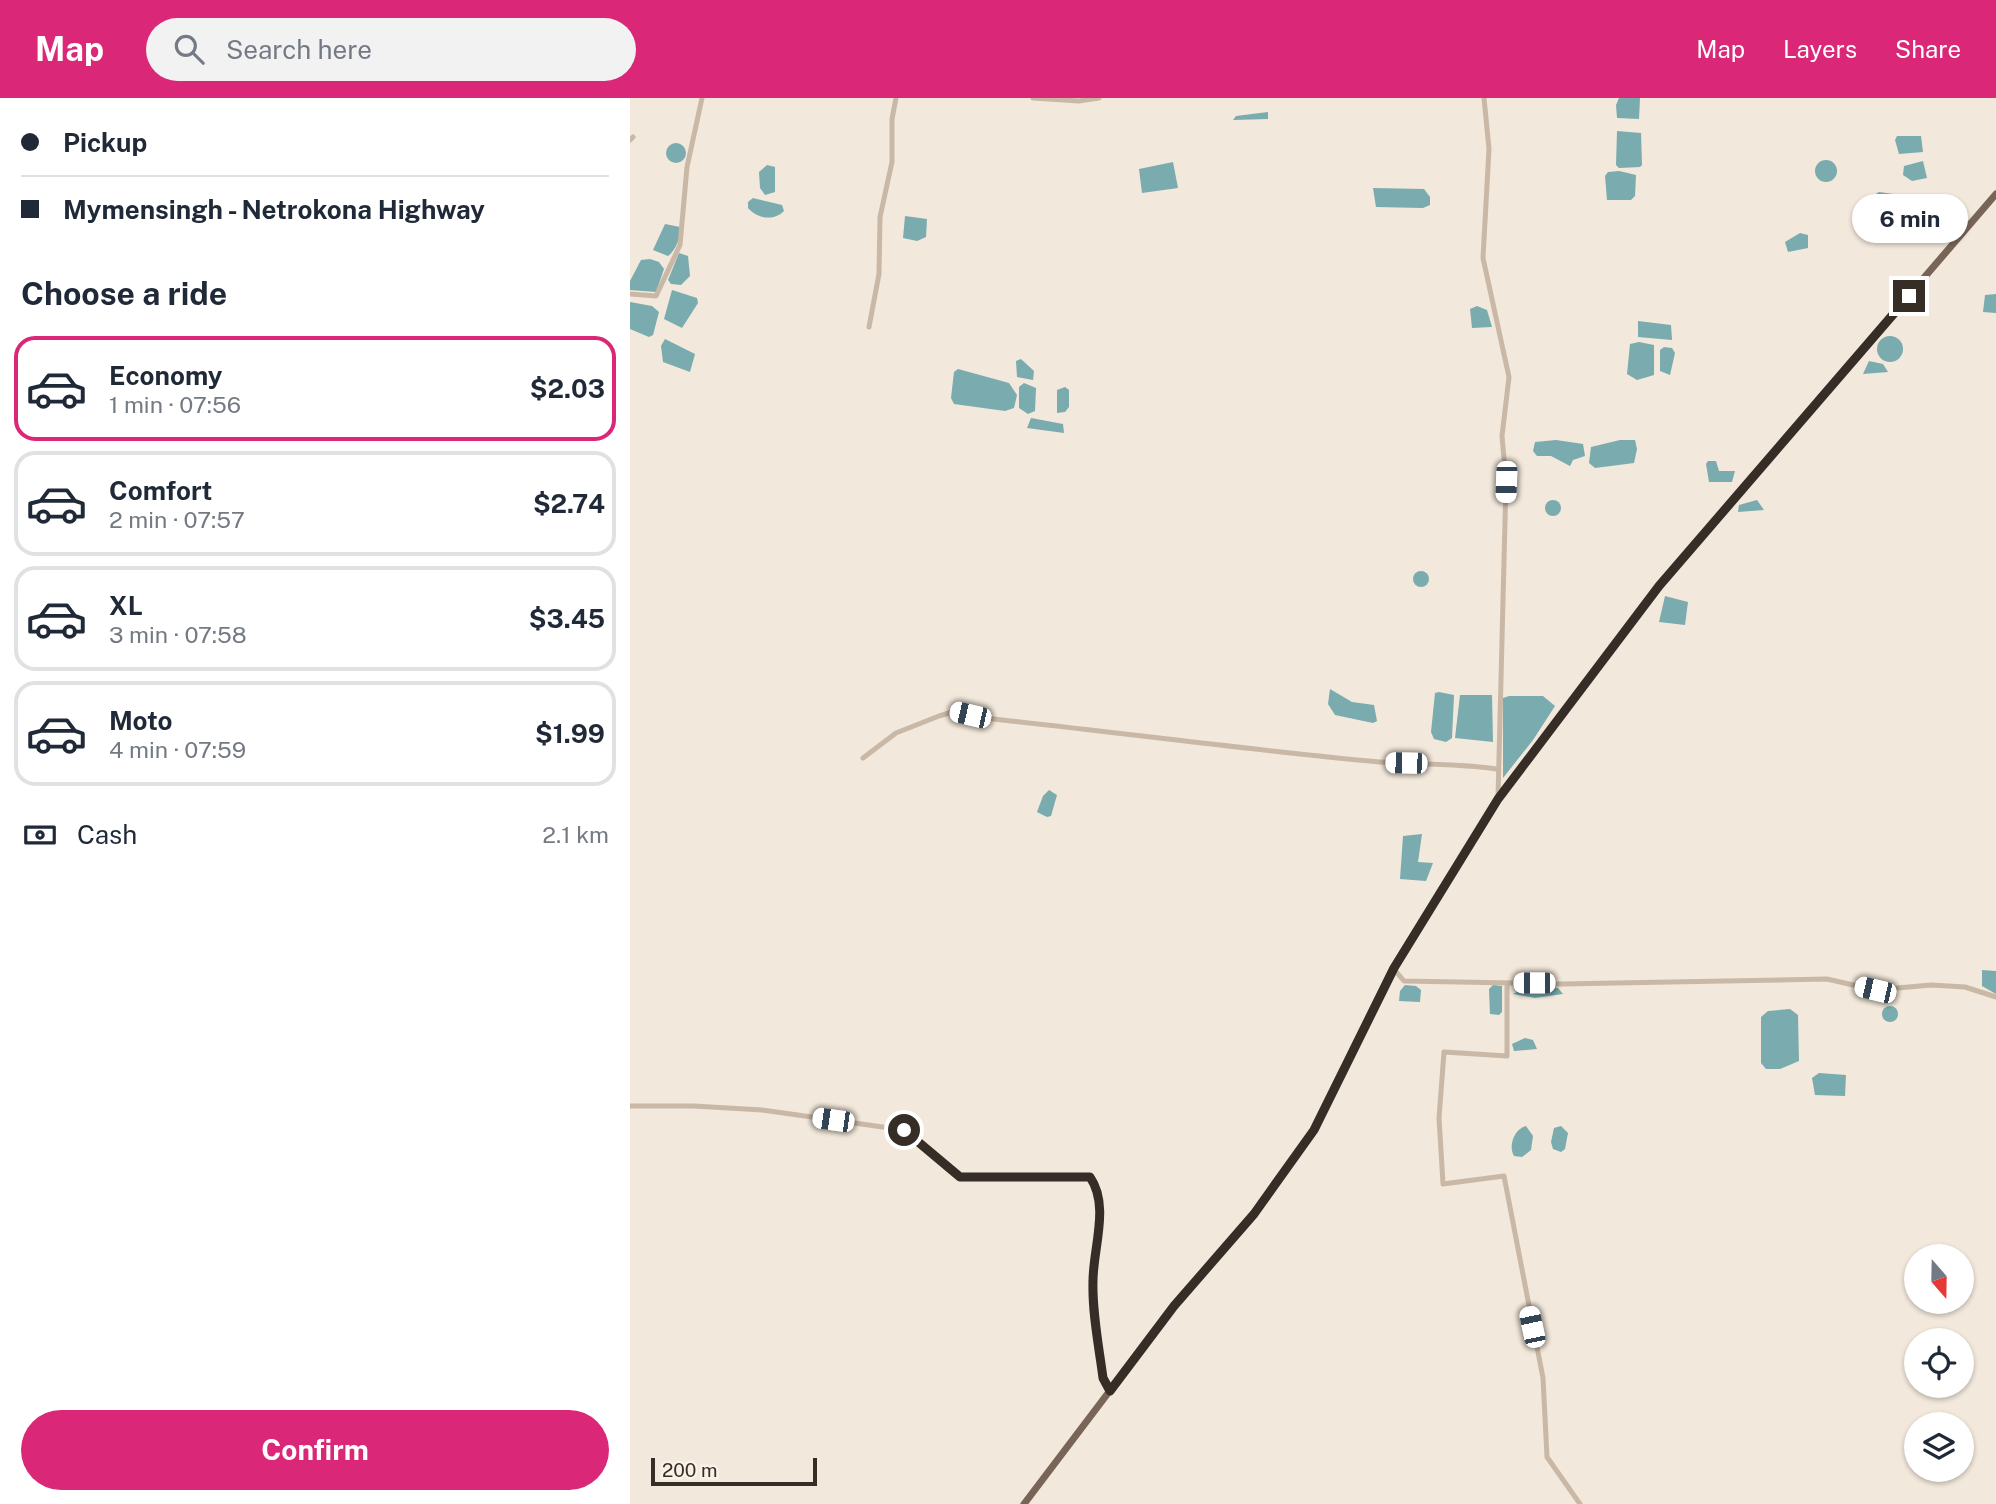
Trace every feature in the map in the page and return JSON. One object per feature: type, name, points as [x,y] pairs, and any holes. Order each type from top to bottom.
[{"type":"main road","points":[[1024,1504],[1174,1306],[1254,1214],[1314,1130],[1394,968],[1498,799],[1659,586],[1996,194]]},
{"type":"street","points":[[630,294],[656,296],[680,245],[687,167],[702,98]]},
{"type":"street","points":[[869,327],[879,275],[880,217],[892,162],[892,119],[896,98]]},
{"type":"street","points":[[1032,98],[1079,101],[1099,98]]},
{"type":"street","points":[[1484,98],[1489,149],[1483,258],[1509,377],[1502,436],[1506,482],[1496,769],[1498,799]]},
{"type":"street","points":[[863,758],[896,733],[956,711],[985,718],[1236,747],[1382,762],[1462,764],[1496,769]]},
{"type":"street","points":[[1394,968],[1404,981],[1507,983],[1827,979],[1875,990],[1931,985],[1965,987],[1996,997]]},
{"type":"street","points":[[1507,983],[1507,1056],[1444,1052],[1439,1118],[1443,1184],[1504,1177],[1543,1378],[1547,1457],[1580,1504]]},
{"type":"street","points":[[630,1107],[694,1106],[762,1111],[904,1130],[960,1177],[1090,1177],[1098,1189],[1100,1209],[1092,1283],[1103,1378],[1110,1391]]},
{"type":"water","points":[[1619,98],[1640,98],[1639,119],[1617,118],[1616,105]]},
{"type":"water","points":[[1268,112],[1268,119],[1233,120],[1236,116]]},
{"type":"water","points":[[1617,131],[1641,133],[1640,167],[1619,168],[1616,165]]},
{"type":"water","points":[[1897,136],[1921,136],[1923,152],[1899,154],[1895,140]]},
{"type":"water","points":[[676,143],[683,146],[686,153],[683,160],[676,163],[669,160],[666,153],[669,146]]},
{"type":"water","points":[[1826,160],[1834,163],[1837,171],[1834,179],[1826,182],[1818,179],[1815,171],[1818,163]]},
{"type":"water","points":[[1923,161],[1927,178],[1912,181],[1903,175],[1904,166]]},
{"type":"water","points":[[1173,162],[1178,188],[1142,193],[1139,169]]},
{"type":"water","points":[[767,165],[775,167],[775,192],[765,195],[760,188],[759,172]]},
{"type":"water","points":[[1619,171],[1636,175],[1635,196],[1631,200],[1607,200],[1605,176],[1608,172]]},
{"type":"water","points":[[1373,188],[1424,189],[1430,197],[1430,205],[1423,208],[1376,207]]},
{"type":"water","points":[[1879,192],[1893,194],[1893,212],[1871,209],[1871,197]]},
{"type":"water","points":[[753,198],[782,205],[784,211],[775,217],[760,216],[748,208],[748,202]]},
{"type":"water","points":[[905,216],[927,219],[926,237],[917,241],[903,238]]},
{"type":"water","points":[[665,224],[680,227],[677,243],[668,256],[653,250]]},
{"type":"water","points":[[1800,233],[1808,235],[1808,248],[1788,252],[1785,242]]},
{"type":"water","points":[[679,253],[688,256],[690,276],[681,285],[671,284],[668,280]]},
{"type":"water","points":[[641,260],[659,262],[664,269],[656,292],[630,290],[630,281]]},
{"type":"water","points":[[672,290],[697,298],[698,303],[682,328],[664,319]]},
{"type":"water","points":[[1996,294],[1996,313],[1983,312],[1985,295]]},
{"type":"water","points":[[630,302],[652,306],[659,312],[653,335],[649,337],[630,329]]},
{"type":"water","points":[[1477,306],[1487,310],[1492,327],[1472,328],[1470,309]]},
{"type":"water","points":[[1638,321],[1671,325],[1672,340],[1638,337]]},
{"type":"water","points":[[1890,336],[1899,340],[1903,349],[1899,358],[1890,362],[1881,358],[1877,349],[1881,340]]},
{"type":"water","points":[[665,339],[695,354],[690,372],[663,362],[661,346]]},
{"type":"water","points":[[1639,342],[1654,345],[1654,375],[1637,380],[1627,374],[1630,344]]},
{"type":"water","points":[[1664,347],[1672,348],[1675,353],[1670,375],[1660,371],[1660,350]]},
{"type":"water","points":[[1021,359],[1034,371],[1033,380],[1017,377],[1016,361]]},
{"type":"water","points":[[1869,361],[1883,364],[1888,372],[1863,374]]},
{"type":"water","points":[[958,369],[1009,383],[1017,395],[1014,408],[1005,411],[954,404],[951,398],[954,372]]},
{"type":"water","points":[[1024,383],[1036,388],[1035,411],[1028,414],[1019,408],[1019,387]]},
{"type":"water","points":[[1065,387],[1069,390],[1069,407],[1065,412],[1057,413],[1057,390]]},
{"type":"water","points":[[1031,418],[1063,424],[1064,433],[1027,428]]},
{"type":"water","points":[[1556,440],[1583,444],[1585,456],[1573,460],[1570,466],[1551,456],[1537,456],[1533,451],[1535,442]]},
{"type":"water","points":[[1620,440],[1635,440],[1637,449],[1634,463],[1595,468],[1589,463],[1591,447]]},
{"type":"water","points":[[1708,461],[1716,461],[1719,471],[1735,471],[1732,482],[1709,482],[1706,464]]},
{"type":"water","points":[[1553,500],[1561,508],[1553,516],[1545,508]]},
{"type":"water","points":[[1757,500],[1764,510],[1738,512],[1739,505]]},
{"type":"water","points":[[1418,571],[1424,571],[1429,579],[1427,585],[1418,587],[1413,582],[1413,576]]},
{"type":"water","points":[[1665,596],[1688,602],[1685,625],[1659,622]]},
{"type":"water","points":[[1330,689],[1352,702],[1374,705],[1377,721],[1373,723],[1335,715],[1328,704]]},
{"type":"water","points":[[1435,693],[1454,695],[1452,738],[1446,742],[1434,739],[1431,732]]},
{"type":"water","points":[[1460,695],[1492,695],[1493,742],[1455,738]]},
{"type":"water","points":[[1543,696],[1555,706],[1503,778],[1503,698]]},
{"type":"water","points":[[1049,790],[1057,795],[1051,816],[1047,817],[1037,812],[1043,796]]},
{"type":"water","points":[[1422,834],[1418,862],[1433,863],[1426,881],[1400,879],[1403,836]]},
{"type":"water","points":[[1982,970],[1996,971],[1996,994],[1982,986]]},
{"type":"water","points":[[1405,985],[1416,986],[1421,990],[1420,1002],[1399,1001],[1400,991]]},
{"type":"water","points":[[1493,985],[1502,986],[1502,1012],[1499,1015],[1490,1014],[1489,989]]},
{"type":"water","points":[[1538,985],[1558,988],[1563,994],[1535,998],[1513,994],[1526,987]]},
{"type":"water","points":[[1887,1006],[1893,1006],[1898,1014],[1896,1020],[1887,1022],[1882,1017],[1882,1011]]},
{"type":"water","points":[[1790,1009],[1798,1015],[1799,1061],[1780,1069],[1766,1069],[1761,1063],[1761,1017],[1768,1011]]},
{"type":"water","points":[[1525,1038],[1533,1040],[1537,1049],[1514,1051],[1512,1044]]},
{"type":"water","points":[[1819,1073],[1846,1075],[1845,1096],[1815,1095],[1812,1078]]},
{"type":"water","points":[[1526,1126],[1533,1136],[1531,1150],[1522,1157],[1514,1156],[1513,1138]]},
{"type":"water","points":[[1561,1126],[1568,1133],[1565,1149],[1561,1152],[1553,1149],[1551,1142],[1554,1128]]},
{"type":"route","points":[[904,1130],[960,1177],[1090,1177],[1098,1189],[1100,1209],[1092,1283],[1103,1378],[1110,1391],[1174,1306],[1254,1214],[1314,1130],[1360,1031],[1394,968],[1498,799],[1659,586],[1909,296]]}]
